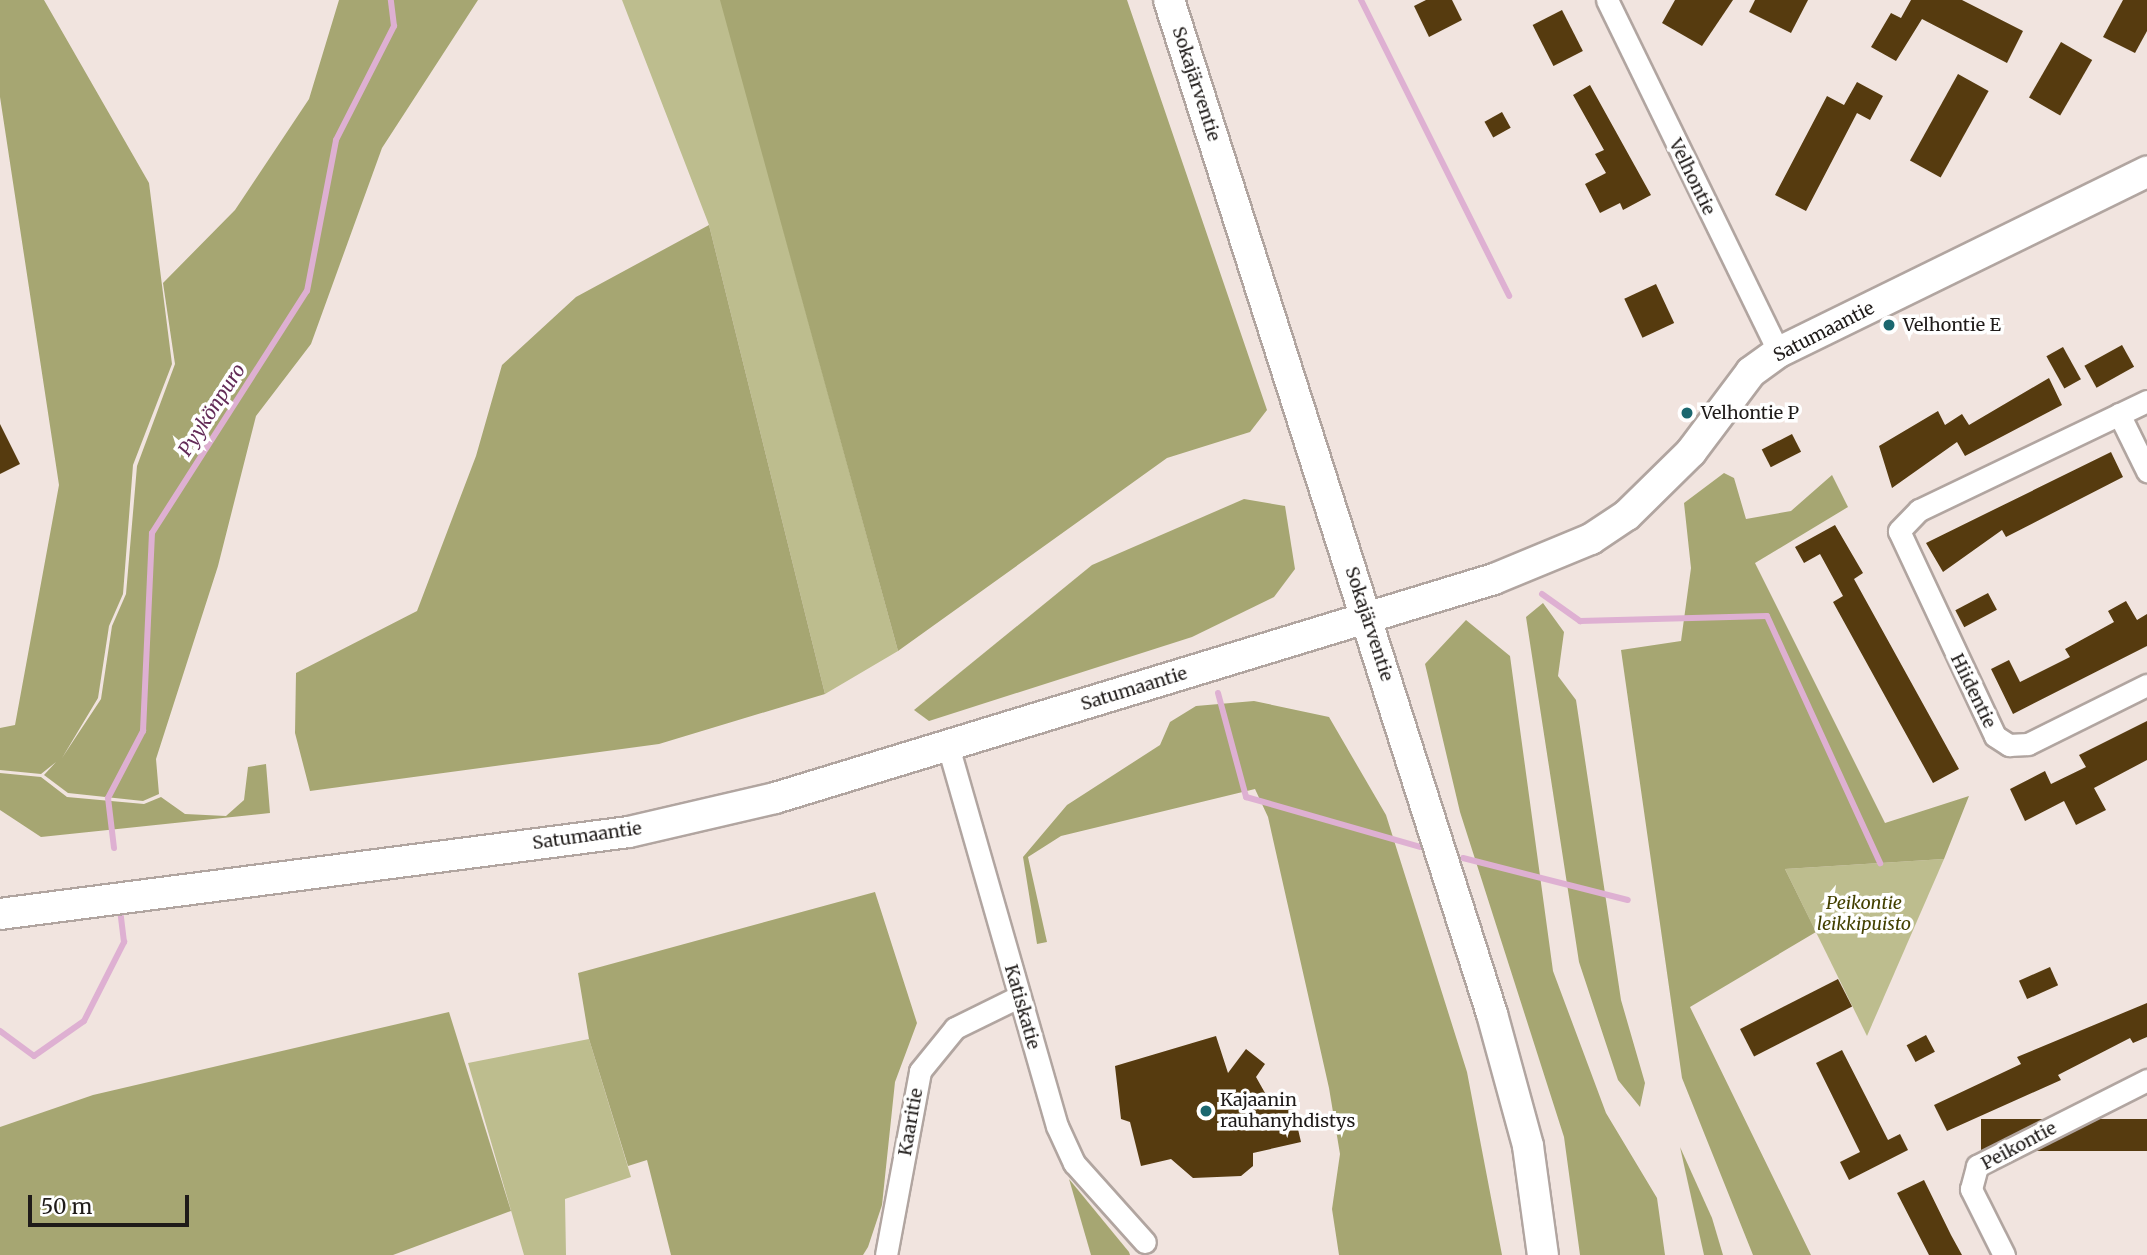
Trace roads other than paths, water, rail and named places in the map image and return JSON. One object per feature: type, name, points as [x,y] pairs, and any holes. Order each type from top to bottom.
[{"type":"street","name":"Sokajärventie","points":[[1168,0],[1368,619],[1492,1014],[1528,1146],[1543,1255]]},
{"type":"street","name":"Velhontie","points":[[1607,0],[1779,352]]},
{"type":"street","name":"Satumaantie","points":[[0,914],[629,832],[775,798],[1494,579],[1591,539],[1655,492],[1751,372],[1779,352],[2147,172]]},
{"type":"street","points":[[2147,401],[2119,414],[2147,471]]},
{"type":"street","name":"Hiidentie","points":[[2119,414],[1919,510],[1899,531],[1995,736],[2009,745],[2028,744],[2147,685]]},
{"type":"street","name":"Katiskatie","points":[[948,746],[1018,998],[1074,1163],[1145,1242]]},
{"type":"street","name":"Kaaritie","points":[[886,1255],[920,1071],[955,1028],[1018,998]]},
{"type":"street","name":"Peikontie","points":[[2004,1255],[1971,1189],[1977,1166],[2147,1080]]},
{"type":"waterway","name":"Pyykönpuro","points":[[114,848],[108,798],[143,731],[152,533],[307,291],[336,140],[394,26],[391,0]]},
{"type":"waterway","points":[[1361,0],[1509,296]]},
{"type":"waterway","points":[[1542,594],[1580,621],[1767,616],[1880,863]]},
{"type":"waterway","points":[[1218,693],[1246,797],[1420,847]]},
{"type":"waterway","points":[[1463,858],[1628,900]]},
{"type":"waterway","name":"Pyykönpuro","points":[[0,1031],[34,1056],[84,1021],[124,942],[121,916]]},
{"type":"place","name":"Velhontie E","points":[[1889,325]]},
{"type":"place","name":"Velhontie P","points":[[1687,413]]},
{"type":"place","name":"Kajaanin rauhanyhdistys","points":[[1206,1111]]},
{"type":"park label","name":"Peikontie leikkipuisto","points":[[1864,914]]}]
